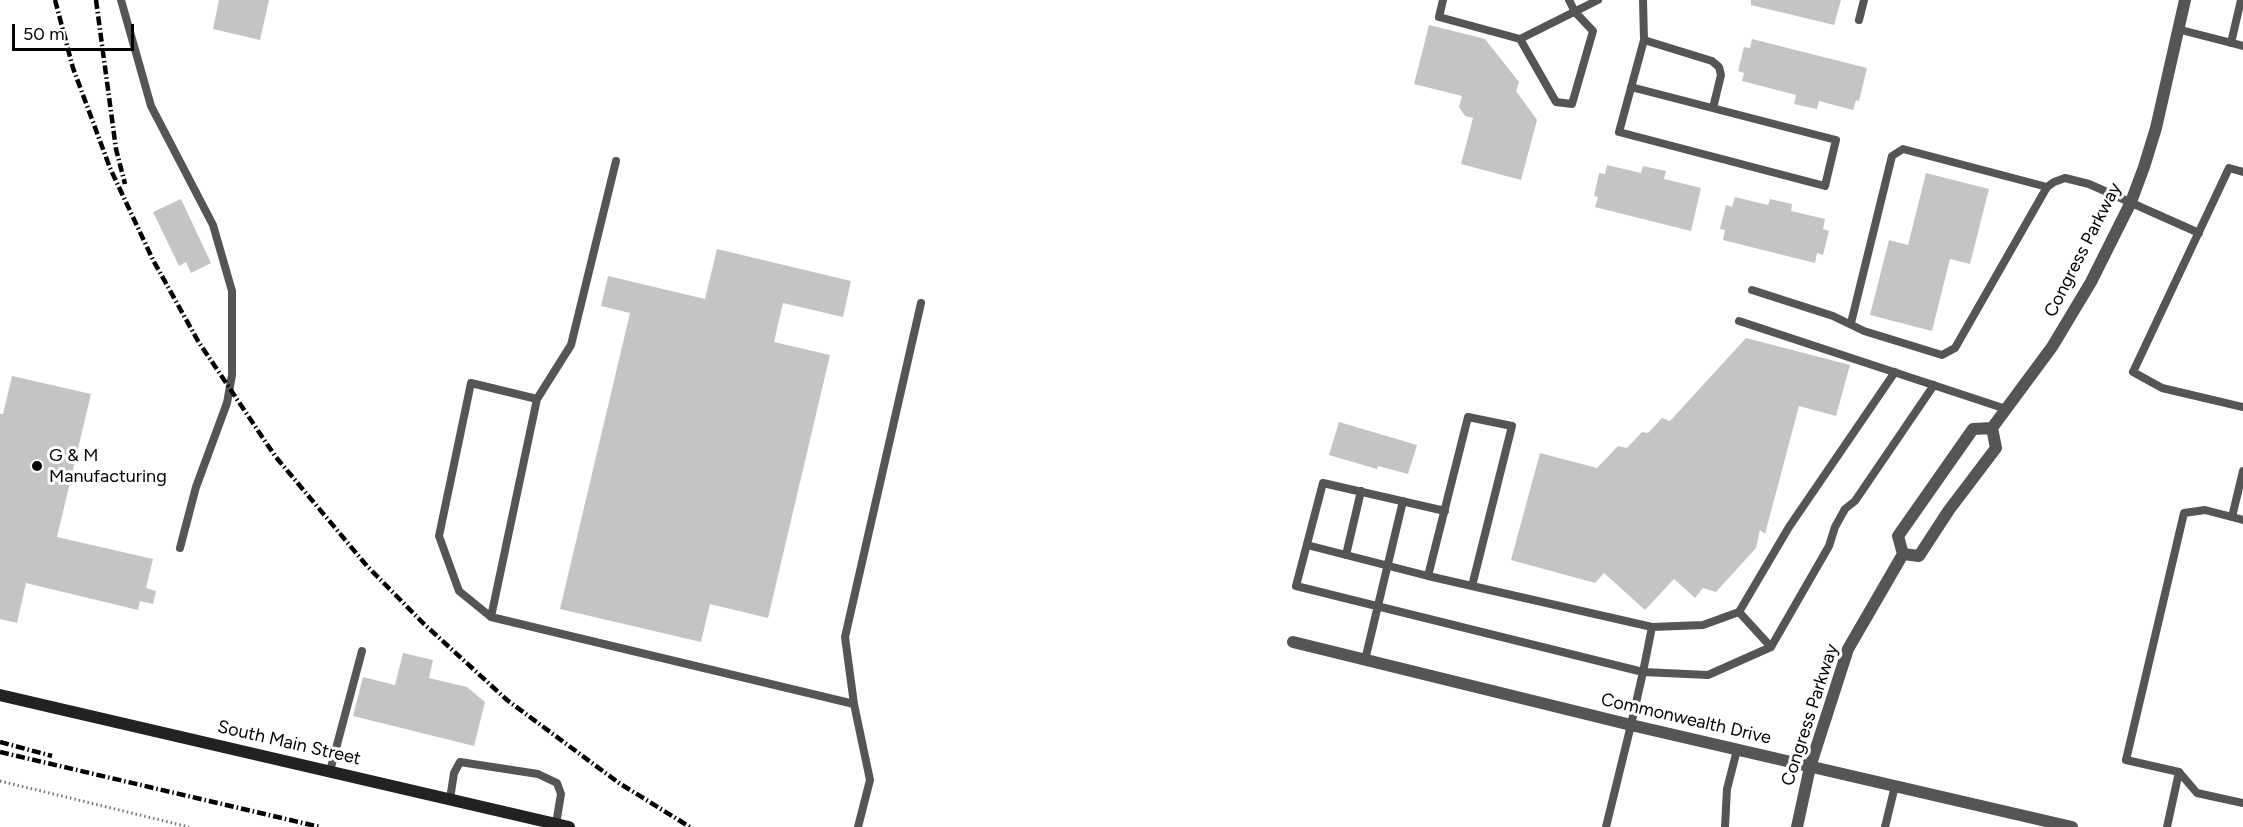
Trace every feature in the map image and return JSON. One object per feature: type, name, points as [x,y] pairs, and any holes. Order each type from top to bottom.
[{"type":"street","name":"Congress Parkway","points":[[1797,827],[1810,767],[1848,649],[1903,554],[1898,536],[1973,429],[1992,428],[2052,347],[2091,282],[2131,202],[2156,128],[2185,0]]},
{"type":"street","points":[[1903,554],[1919,556],[1949,510],[1996,448],[1992,428]]},
{"type":"street","name":"Commonwealth Drive","points":[[1293,642],[1631,725],[2066,826]]},
{"type":"street","name":"South Main Street","points":[[0,695],[570,827]]},
{"type":"lane","points":[[121,0],[152,106],[213,225],[232,291],[232,375],[227,404],[200,477],[180,548]]},
{"type":"lane","points":[[1443,0],[1439,17],[1520,39],[1598,0]]},
{"type":"lane","points":[[1520,39],[1556,102],[1572,104],[1593,31],[1575,12],[1569,0]]},
{"type":"lane","points":[[1631,87],[1836,140],[1825,186],[1619,132],[1631,87],[1644,40],[1643,0]]},
{"type":"lane","points":[[1858,20],[1864,0]]},
{"type":"lane","points":[[2231,43],[2241,0]]},
{"type":"lane","points":[[2177,29],[2243,46]]},
{"type":"lane","points":[[1644,40],[1712,61],[1719,67],[1721,75],[1713,108]]},
{"type":"lane","points":[[1851,323],[1892,156],[1902,149],[2047,187]]},
{"type":"lane","points":[[490,617],[537,399],[571,345],[616,161]]},
{"type":"lane","points":[[2243,172],[2229,168],[2133,372],[2162,388],[2243,407]]},
{"type":"lane","points":[[1752,290],[1851,323],[1864,331],[1942,355],[1955,348],[2047,187],[2065,178],[2089,184],[2199,233]]},
{"type":"lane","points":[[858,827],[870,780],[854,704],[845,638],[921,303]]},
{"type":"lane","points":[[1739,321],[2006,409]]},
{"type":"lane","points":[[1307,545],[1428,576],[1653,627],[1703,626],[1739,612],[1789,527],[1895,372]]},
{"type":"lane","points":[[537,399],[471,383],[439,536],[459,591],[490,617],[854,704]]},
{"type":"lane","points":[[1445,511],[1323,483],[1296,585],[1643,672],[1708,675],[1771,647],[1829,546],[1835,527],[1845,509],[1855,501],[1934,385]]},
{"type":"lane","points":[[1428,576],[1468,417],[1512,426],[1472,586]]},
{"type":"lane","points":[[2232,517],[2243,471]]},
{"type":"lane","points":[[1346,555],[1361,491]]},
{"type":"lane","points":[[1365,660],[1403,501]]},
{"type":"lane","points":[[2243,520],[2205,510],[2184,513],[2126,760],[2179,772],[2197,793],[2243,803]]},
{"type":"lane","points":[[1739,612],[1771,647]]},
{"type":"lane","points":[[1606,827],[1653,627]]},
{"type":"lane","points":[[330,771],[362,651]]},
{"type":"lane","points":[[1725,827],[1727,789],[1737,750]]},
{"type":"lane","points":[[450,799],[454,773],[460,762],[538,774],[557,783],[561,794],[556,824]]},
{"type":"lane","points":[[2167,827],[2179,772]]},
{"type":"lane","points":[[1885,827],[1895,786]]},
{"type":"path","points":[[0,781],[189,827]]},
{"type":"building","points":[[219,0],[269,0],[260,40],[213,29]]},
{"type":"building","points":[[1751,0],[1841,0],[1834,25],[1751,5]]},
{"type":"building","points":[[1429,25],[1485,39],[1519,82],[1516,91],[1537,120],[1521,180],[1461,164],[1473,118],[1465,116],[1459,107],[1462,96],[1414,84]]},
{"type":"building","points":[[1752,39],[1867,68],[1859,101],[1856,100],[1853,110],[1819,101],[1817,109],[1794,104],[1796,95],[1742,81],[1744,73],[1738,71],[1744,47],[1750,48]]},
{"type":"building","points":[[1607,165],[1641,173],[1643,166],[1666,171],[1664,179],[1701,188],[1691,231],[1595,207],[1598,197],[1594,196],[1599,173],[1605,174]]},
{"type":"building","points":[[1926,173],[1989,189],[1970,264],[1950,259],[1932,331],[1870,315],[1889,240],[1908,245]]},
{"type":"building","points":[[1735,197],[1768,205],[1770,199],[1792,204],[1791,211],[1825,219],[1823,229],[1829,231],[1823,255],[1817,253],[1815,263],[1723,240],[1725,230],[1720,229],[1726,205],[1732,207]]},
{"type":"building","points":[[181,199],[211,263],[191,273],[186,262],[179,266],[153,212]]},
{"type":"building","points":[[717,249],[851,281],[843,317],[783,303],[774,342],[830,355],[768,618],[710,604],[701,642],[560,609],[630,313],[601,306],[608,276],[705,299]]},
{"type":"building","points":[[1746,338],[1850,365],[1836,416],[1799,406],[1765,534],[1760,530],[1756,548],[1716,592],[1703,588],[1695,598],[1674,579],[1645,610],[1604,573],[1595,583],[1511,560],[1540,453],[1597,468],[1618,446],[1627,448],[1642,432],[1648,433],[1662,418],[1670,421]]},
{"type":"building","name":"G & M Manufacturing","points":[[12,376],[91,394],[57,537],[153,559],[146,588],[156,591],[153,604],[140,601],[138,610],[26,583],[17,623],[0,619],[0,414],[3,414]]},
{"type":"building","points":[[1339,422],[1417,445],[1408,474],[1378,466],[1377,469],[1329,455]]},
{"type":"building","points":[[403,653],[433,660],[429,678],[467,687],[485,702],[474,746],[353,716],[363,677],[395,685]]},
{"type":"railway","points":[[55,0],[73,68],[110,168],[153,260],[198,341],[275,456],[367,566],[423,623],[507,700],[619,783],[690,827]]},
{"type":"railway","points":[[96,0],[116,149],[125,184]]},
{"type":"railway","points":[[0,742],[52,756]]},
{"type":"railway","points":[[0,752],[320,827]]},
{"type":"place","name":"G & M Manufacturing","points":[[37,466]]}]
